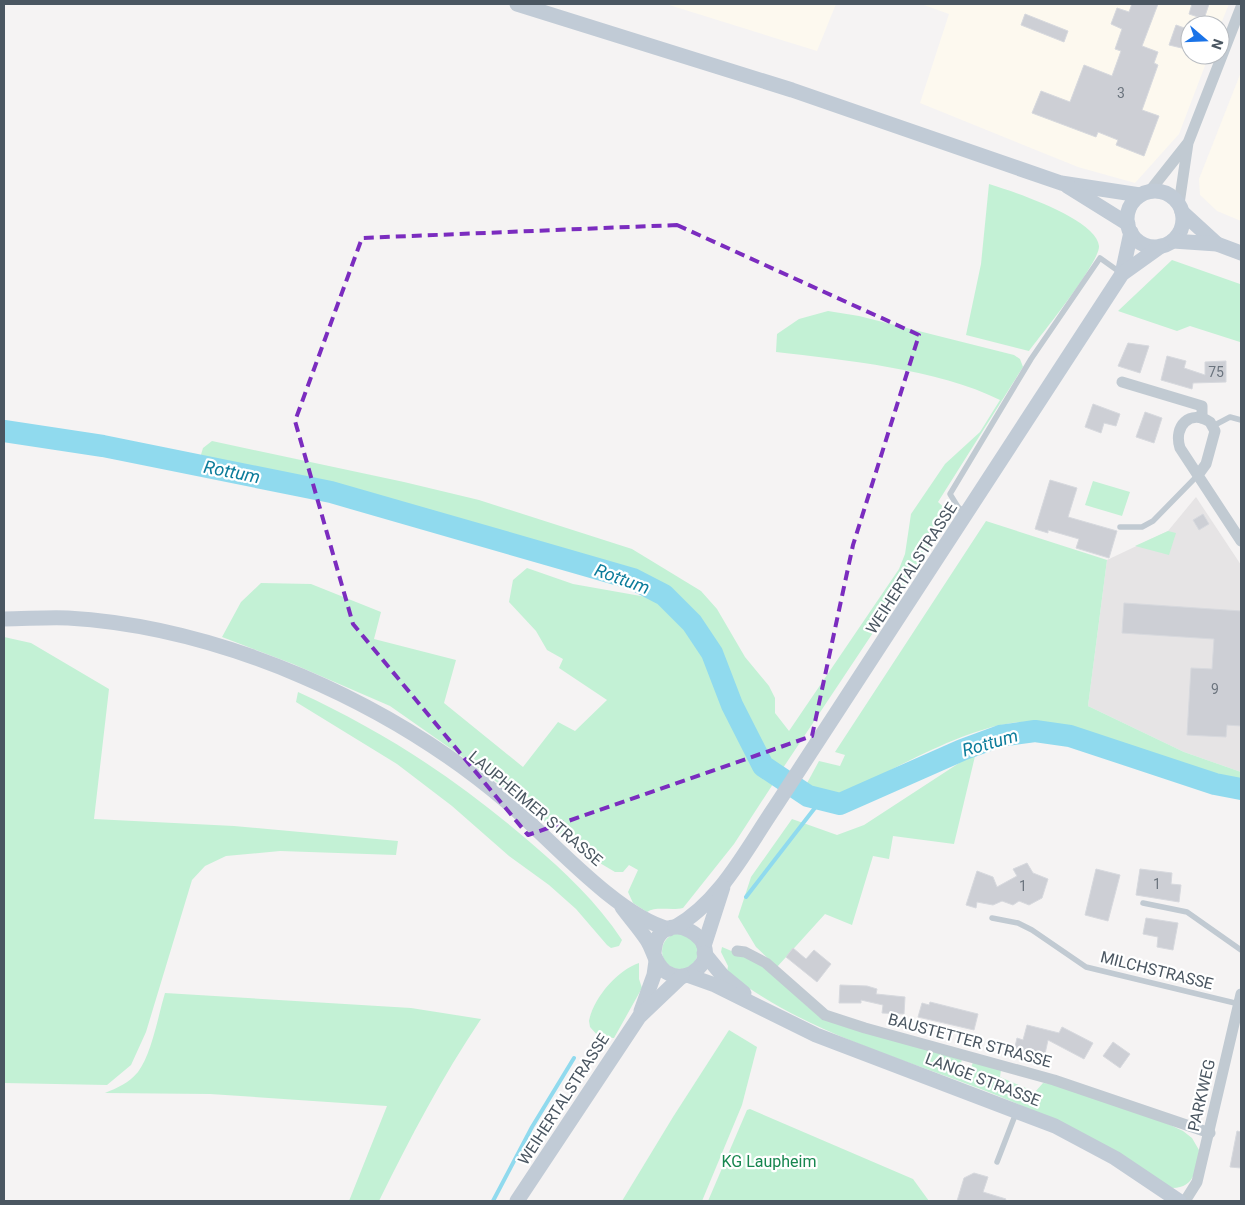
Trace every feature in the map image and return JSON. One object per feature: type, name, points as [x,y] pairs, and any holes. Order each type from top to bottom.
[{"type":"street","points":[[517,4],[774,84],[1061,183],[1145,193],[1166,193],[1217,244]]},
{"type":"street","points":[[1167,244],[1182,228],[1181,208],[1188,143],[1241,7]]},
{"type":"street","points":[[1129,228],[1130,208],[1188,143]]},
{"type":"street","points":[[1061,183],[1129,228],[1140,242],[1154,247],[1167,244],[1217,244],[1241,253]]},
{"type":"street","name":"WEIHERTALSTRASSE","points":[[1122,274],[1129,228]]},
{"type":"street","name":"WEIHERTALSTRASSE","points":[[672,928],[692,917],[726,879],[967,514],[1122,274],[1167,244]]},
{"type":"street","points":[[1122,382],[1202,406],[1202,418]]},
{"type":"street","points":[[1198,475],[1206,464],[1215,436],[1214,426],[1202,418],[1196,417],[1185,421],[1178,432],[1180,448],[1241,541]]},
{"type":"street","name":"LAUPHEIMER STRASSE","points":[[4,619],[68,618],[182,636],[290,671],[373,709],[460,765],[505,800],[618,901],[659,926],[672,928]]},
{"type":"street","name":"WEIHERTALSTRASSE","points":[[704,950],[726,879]]},
{"type":"street","name":"LAUPHEIMER STRASSE","points":[[618,901],[647,939],[655,958]]},
{"type":"street","points":[[672,928],[690,929],[696,933],[704,950],[698,968],[684,976],[670,974],[660,967],[655,958],[657,940],[672,928]]},
{"type":"street","name":"LANGE STRASSE","points":[[704,950],[722,974],[765,1009]]},
{"type":"street","name":"BAUSTETTER STRASSE","points":[[737,951],[745,952],[766,963],[817,1010],[825,1014],[865,1028],[1054,1080],[1210,1133]]},
{"type":"street","name":"WEIHERTALSTRASSE","points":[[517,1201],[638,1017],[654,975],[655,958]]},
{"type":"street","name":"WEIHERTALSTRASSE","points":[[638,1017],[684,976]]},
{"type":"street","name":"LANGE STRASSE","points":[[684,976],[710,983],[816,1035],[1055,1126],[1115,1158],[1179,1201]]},
{"type":"street","name":"PARKWEG","points":[[1185,1201],[1197,1182],[1240,999]]},
{"type":"lane","points":[[967,514],[958,507],[950,494],[1031,359],[1100,258],[1122,274]]},
{"type":"lane","points":[[1214,426],[1230,417],[1241,420]]},
{"type":"lane","points":[[1120,527],[1142,526],[1153,521],[1198,475]]},
{"type":"lane","points":[[1143,903],[1188,912],[1241,950]]},
{"type":"lane","name":"MILCHSTRASSE","points":[[992,918],[1018,923],[1032,930],[1086,967],[1240,999]]},
{"type":"lane","points":[[997,1162],[1017,1110]]},
{"type":"highlighted area","points":[[677,225],[919,335],[853,545],[812,736],[528,835],[353,624],[295,421],[362,238]]},
{"type":"shaded area","points":[[666,4],[836,4],[817,51]]},
{"type":"shaded area","points":[[921,4],[1229,4],[1224,15],[1180,15],[1180,65],[1205,65],[1179,134],[1135,183],[1078,167],[920,103],[949,14]]},
{"type":"shaded area","points":[[1241,72],[1241,221],[1217,211],[1200,195],[1199,179]]},
{"type":"shaded area","points":[[1196,497],[1241,565],[1241,772],[1184,752],[1088,706],[1107,560],[1168,531]]},
{"type":"green space","points":[[989,184],[1052,207],[1069,216],[1095,236],[1099,246],[1097,254],[1081,282],[1029,351],[966,335],[981,264]]},
{"type":"green space","points":[[1172,260],[1240,284],[1240,342],[1190,326],[1177,331],[1118,311]]},
{"type":"green space","points":[[828,311],[859,316],[1014,355],[1020,359],[1023,367],[938,502],[951,514],[948,520],[779,774],[767,756],[717,652],[693,614],[672,595],[643,578],[608,563],[530,539],[286,477],[200,458],[203,448],[212,441],[479,500],[632,549],[701,591],[717,609],[745,657],[769,686],[775,698],[775,713],[789,731],[899,569],[905,554],[911,514],[945,464],[980,432],[1000,400],[975,389],[920,373],[890,367],[776,352],[777,334],[799,319]]},
{"type":"green space","points":[[1093,481],[1130,492],[1122,516],[1085,505]]},
{"type":"green space","points":[[986,521],[1107,560],[1088,706],[1184,752],[1241,772],[1241,782],[1148,757],[1059,726],[1033,722],[1011,723],[987,728],[962,737],[910,760],[842,795],[806,785],[819,761],[840,766],[845,755],[835,752]]},
{"type":"green space","points":[[1168,531],[1176,533],[1169,555],[1135,546]]},
{"type":"green space","points":[[527,568],[573,584],[652,598],[672,611],[701,646],[746,751],[761,774],[773,784],[734,844],[683,908],[655,909],[647,912],[633,903],[628,892],[638,870],[629,865],[623,872],[615,872],[583,853],[487,774],[390,706],[293,664],[222,637],[241,602],[261,583],[311,584],[381,612],[374,639],[456,660],[444,703],[523,767],[558,722],[575,731],[607,700],[559,668],[563,659],[547,650],[536,631],[509,602],[513,580]]},
{"type":"green space","points":[[4,637],[31,643],[109,689],[94,819],[234,826],[398,841],[396,855],[280,851],[226,856],[205,866],[192,880],[146,1032],[131,1065],[107,1085],[4,1083]]},
{"type":"green space","points":[[298,692],[361,724],[420,759],[504,820],[556,865],[591,900],[622,940],[619,946],[611,948],[607,945],[576,909],[549,885],[509,856],[452,806],[397,764],[296,702]]},
{"type":"green space","points":[[976,752],[954,844],[893,836],[889,859],[873,856],[852,925],[825,914],[777,967],[756,947],[738,917],[751,877],[792,819],[837,835],[864,825]]},
{"type":"green space","points":[[680,933],[693,938],[698,951],[693,964],[680,969],[667,964],[662,951],[667,938]]},
{"type":"green space","points":[[722,947],[760,963],[808,1007],[962,1059],[960,1067],[970,1071],[973,1062],[1001,1070],[1000,1077],[1035,1092],[1043,1083],[1053,1084],[1162,1121],[1183,1131],[1192,1138],[1199,1150],[1196,1170],[1190,1181],[1185,1185],[1171,1188],[1091,1141],[1029,1109],[827,1031],[759,995],[727,972],[728,966],[721,952]]},
{"type":"green space","points":[[639,963],[639,979],[642,988],[614,1038],[599,1037],[590,1027],[589,1021],[595,1004],[607,986],[622,972]]},
{"type":"green space","points":[[165,993],[411,1008],[481,1019],[427,1108],[379,1201],[349,1201],[387,1106],[210,1094],[105,1093],[131,1079],[143,1064],[151,1045]]},
{"type":"green space","points":[[729,1030],[757,1047],[742,1105],[702,1201],[622,1201],[673,1117]]},
{"type":"green space","name":"KG Laupheim","points":[[750,1109],[913,1179],[929,1201],[708,1201],[747,1110]]},
{"type":"building","points":[[1132,4],[1158,4],[1142,46],[1158,52],[1154,63],[1158,65],[1142,110],[1159,116],[1144,156],[1116,145],[1118,140],[1098,132],[1096,137],[1032,113],[1041,91],[1070,102],[1084,65],[1112,76],[1121,51],[1115,49],[1122,29],[1111,24],[1117,8],[1129,12]]},
{"type":"building","points":[[1192,4],[1209,4],[1205,15],[1189,14]]},
{"type":"building","points":[[1025,14],[1068,31],[1064,42],[1021,25]]},
{"type":"building","points":[[1176,25],[1180,26],[1180,48],[1169,45]]},
{"type":"building","points":[[1128,343],[1149,346],[1140,373],[1118,366]]},
{"type":"building","points":[[1167,356],[1186,361],[1184,368],[1205,375],[1205,362],[1226,361],[1226,382],[1193,383],[1192,389],[1161,380]]},
{"type":"building","points":[[1093,404],[1120,414],[1116,426],[1104,423],[1101,433],[1085,427]]},
{"type":"building","points":[[1145,412],[1162,418],[1154,443],[1136,437]]},
{"type":"building","points":[[1050,480],[1077,488],[1068,517],[1117,531],[1109,558],[1076,548],[1079,539],[1048,530],[1048,533],[1035,529]]},
{"type":"building","points":[[1203,514],[1209,524],[1199,530],[1193,520]]},
{"type":"building","points":[[1124,603],[1241,611],[1241,726],[1227,725],[1226,737],[1187,735],[1191,668],[1212,669],[1214,639],[1122,633]]},
{"type":"building","points":[[1027,863],[1033,873],[1048,879],[1042,898],[1029,905],[1019,901],[1013,905],[1002,901],[993,905],[977,902],[976,908],[966,905],[977,871],[993,877],[997,887],[1017,876],[1013,869]]},
{"type":"building","points":[[1096,869],[1120,875],[1108,921],[1085,915]]},
{"type":"building","points":[[1140,869],[1172,873],[1171,884],[1181,885],[1179,902],[1136,895]]},
{"type":"building","points":[[1146,918],[1178,923],[1173,950],[1157,947],[1158,937],[1143,934]]},
{"type":"building","points":[[793,948],[806,959],[814,950],[831,964],[817,982],[786,957]]},
{"type":"building","points":[[840,985],[867,986],[877,989],[876,994],[905,997],[904,1014],[882,1013],[883,1005],[861,1000],[861,1003],[839,1003]]},
{"type":"building","points":[[930,1002],[978,1014],[974,1030],[918,1017],[922,1003],[929,1005]]},
{"type":"building","points":[[1027,1025],[1059,1033],[1062,1027],[1093,1043],[1084,1059],[1048,1040],[1045,1054],[1014,1051],[1017,1038],[1023,1040]]},
{"type":"building","points":[[1113,1042],[1130,1054],[1120,1068],[1103,1056]]},
{"type":"building","points":[[1237,1131],[1241,1132],[1241,1168],[1230,1167]]},
{"type":"building","points":[[974,1173],[988,1177],[983,1192],[1006,1199],[1005,1201],[957,1201],[964,1178]]},
{"type":"waterway","name":"Rottum","points":[[4,431],[103,446],[331,492],[633,579],[664,595],[692,623],[712,653],[732,705],[763,766],[808,796],[840,804],[962,750],[1000,736],[1035,731],[1070,736],[1215,784],[1241,789]]},
{"type":"waterway","points":[[746,897],[821,800]]},
{"type":"waterway","points":[[493,1201],[532,1127],[574,1058]]}]
